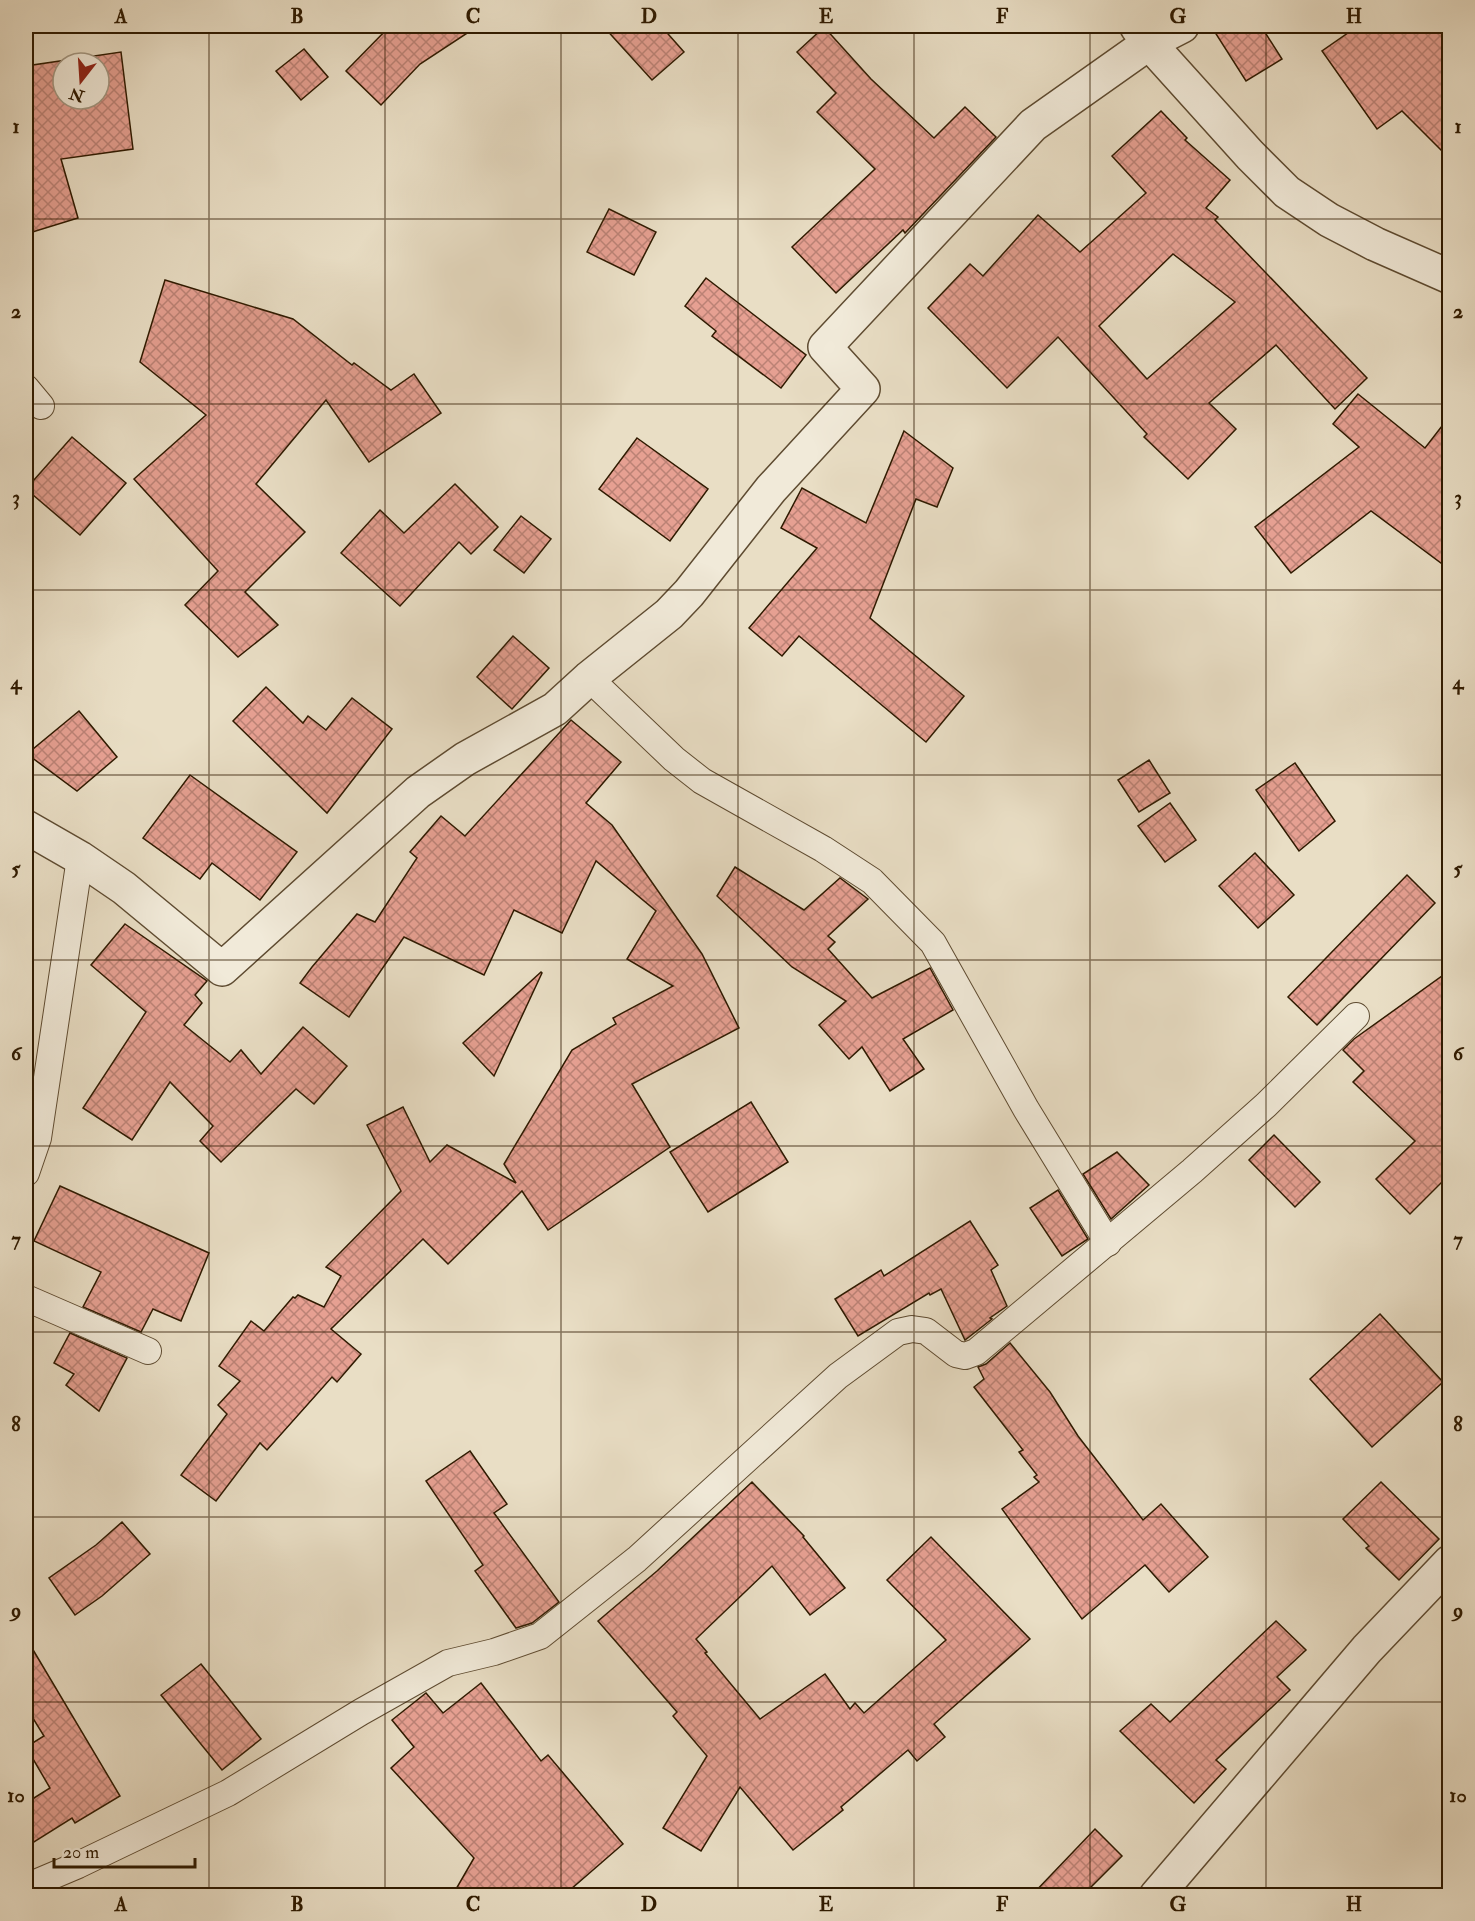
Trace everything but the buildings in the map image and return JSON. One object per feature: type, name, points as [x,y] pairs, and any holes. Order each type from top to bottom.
[{"type":"street","points":[[26,827],[80,858],[124,888],[222,969],[418,792],[465,759],[555,709],[589,678],[669,614],[689,593],[771,489],[863,389],[825,347],[1033,125],[1143,34],[1182,26]]},
{"type":"street","points":[[1143,34],[1250,155],[1287,192],[1329,220],[1375,244],[1449,277]]},
{"type":"street","points":[[1156,1896],[1367,1649],[1449,1562]]},
{"type":"lane","points":[[589,678],[674,759],[702,781],[823,849],[872,881],[933,943],[1026,1109],[1108,1243]]},
{"type":"lane","points":[[26,1173],[38,1138],[80,858]]},
{"type":"lane","points":[[26,1887],[78,1865],[228,1793],[448,1663],[494,1652],[540,1636],[637,1559],[838,1376],[898,1332],[912,1329],[926,1331],[956,1354],[965,1356],[976,1352],[1192,1171],[1266,1105],[1356,1016]]},
{"type":"lane","points":[[26,1298],[148,1351]]}]
